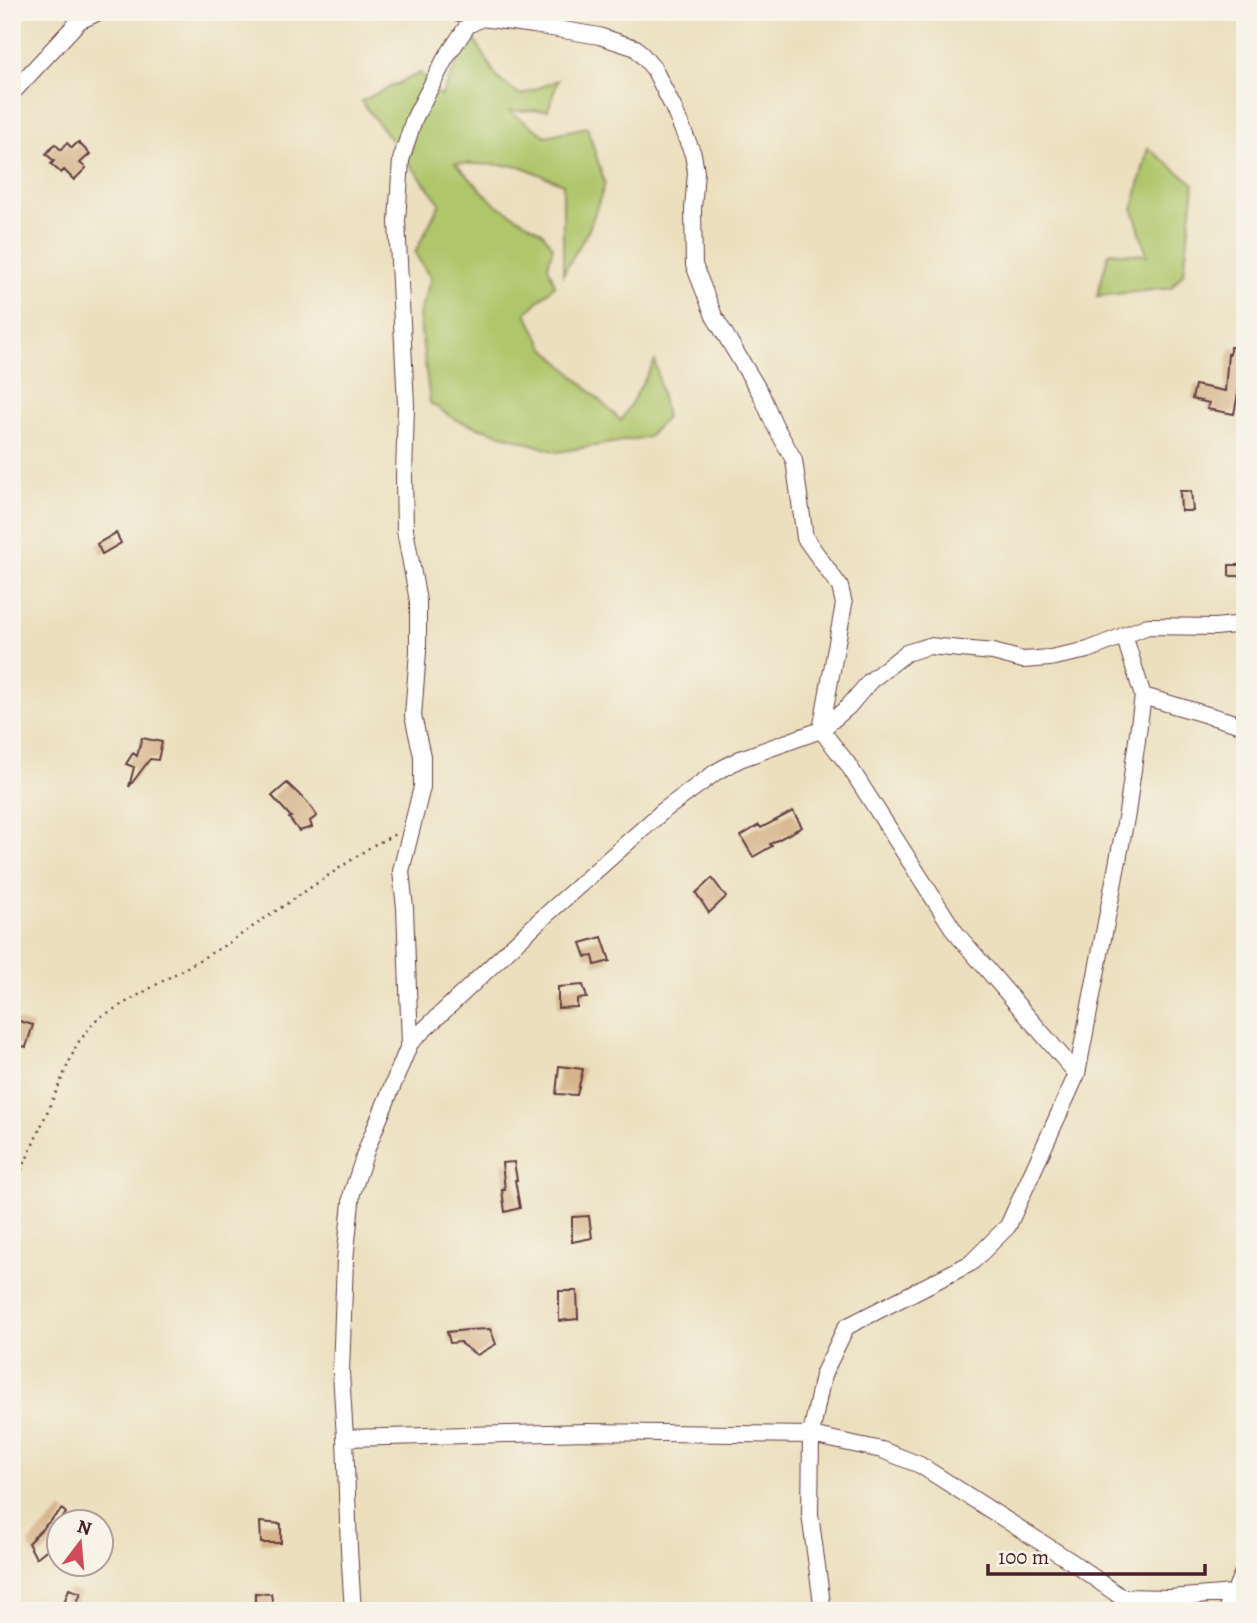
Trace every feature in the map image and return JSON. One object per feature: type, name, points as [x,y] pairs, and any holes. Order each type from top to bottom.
[{"type":"street","points":[[12,93],[79,21],[99,12]]},
{"type":"street","points":[[455,12],[599,36],[636,48],[654,69],[693,154],[696,172],[693,209],[694,265],[714,316],[761,394],[794,460],[805,538],[840,587],[844,604],[821,730],[847,763],[955,932],[1077,1074]]},
{"type":"street","points":[[410,1043],[401,871],[422,787],[422,756],[414,716],[418,601],[405,530],[407,405],[397,221],[401,160],[414,119],[445,59],[468,25],[482,18]]},
{"type":"street","points":[[353,1611],[341,1372],[345,1260],[352,1193],[367,1148],[410,1043],[538,922],[663,811],[716,772],[740,759],[821,730],[848,707],[870,681],[906,653],[929,646],[993,652],[1023,660],[1050,658],[1088,650],[1148,626],[1215,627],[1245,624]]},
{"type":"street","points":[[823,1611],[810,1514],[811,1435],[823,1375],[846,1327],[971,1263],[1008,1226],[1077,1074],[1127,813],[1143,696],[1124,635]]},
{"type":"street","points":[[1143,696],[1245,726]]},
{"type":"street","points":[[345,1437],[588,1432],[811,1435],[882,1450],[920,1465],[1072,1562],[1121,1597],[1170,1598],[1234,1593]]},
{"type":"street","points":[[1226,1611],[1245,1570]]},
{"type":"path","points":[[12,1189],[77,1044],[97,1019],[227,944],[372,846],[412,826]]},
{"type":"green space","points":[[471,33],[498,79],[521,95],[558,80],[548,110],[509,111],[546,136],[587,127],[605,184],[589,229],[563,274],[563,184],[520,166],[455,163],[494,203],[542,232],[553,247],[548,266],[555,285],[526,313],[544,347],[621,421],[655,361],[666,418],[648,437],[557,452],[456,420],[430,403],[419,314],[431,279],[415,253],[440,203],[361,101],[420,73],[441,97]]},
{"type":"green space","points":[[1148,148],[1194,184],[1184,272],[1171,288],[1097,296],[1109,252],[1147,255],[1133,209]]},
{"type":"building","points":[[78,142],[90,154],[80,163],[86,168],[74,180],[64,170],[61,173],[51,164],[54,161],[46,154],[55,144],[61,150],[67,143],[72,148]]},
{"type":"building","points":[[1230,347],[1245,347],[1245,374],[1242,373],[1234,414],[1207,409],[1209,403],[1192,399],[1195,385],[1225,391]]},
{"type":"building","points":[[1180,491],[1191,491],[1193,511],[1181,511]]},
{"type":"building","points":[[116,533],[121,543],[102,554],[97,544]]},
{"type":"building","points":[[1229,565],[1245,565],[1245,576],[1229,576]]},
{"type":"building","points":[[142,738],[162,742],[158,760],[150,759],[129,787],[134,767],[126,764],[133,753],[137,756]]},
{"type":"building","points":[[287,783],[317,816],[310,821],[312,827],[299,831],[289,818],[291,817],[272,796]]},
{"type":"building","points":[[793,811],[802,827],[770,844],[772,846],[753,857],[741,836],[759,825],[761,828]]},
{"type":"building","points":[[712,878],[726,897],[709,913],[696,893]]},
{"type":"building","points":[[602,937],[610,961],[595,965],[593,956],[586,957],[581,943]]},
{"type":"building","points":[[583,985],[587,998],[577,999],[577,1007],[558,1008],[558,987]]},
{"type":"building","points":[[12,1019],[33,1025],[26,1047],[12,1043]]},
{"type":"building","points":[[559,1066],[583,1069],[577,1095],[556,1094]]},
{"type":"building","points":[[514,1162],[520,1208],[505,1212],[502,1163]]},
{"type":"building","points":[[589,1216],[592,1238],[572,1242],[572,1217]]},
{"type":"building","points":[[559,1291],[577,1291],[578,1319],[559,1321]]},
{"type":"building","points":[[490,1329],[496,1344],[477,1355],[461,1342],[450,1343],[447,1332],[468,1330]]},
{"type":"building","points":[[260,1522],[281,1524],[281,1543],[261,1543]]},
{"type":"building","points":[[46,1525],[46,1550],[36,1558],[28,1543]]},
{"type":"building","points":[[69,1589],[81,1593],[73,1611],[61,1611]]},
{"type":"building","points":[[255,1593],[271,1594],[274,1611],[255,1611]]}]
